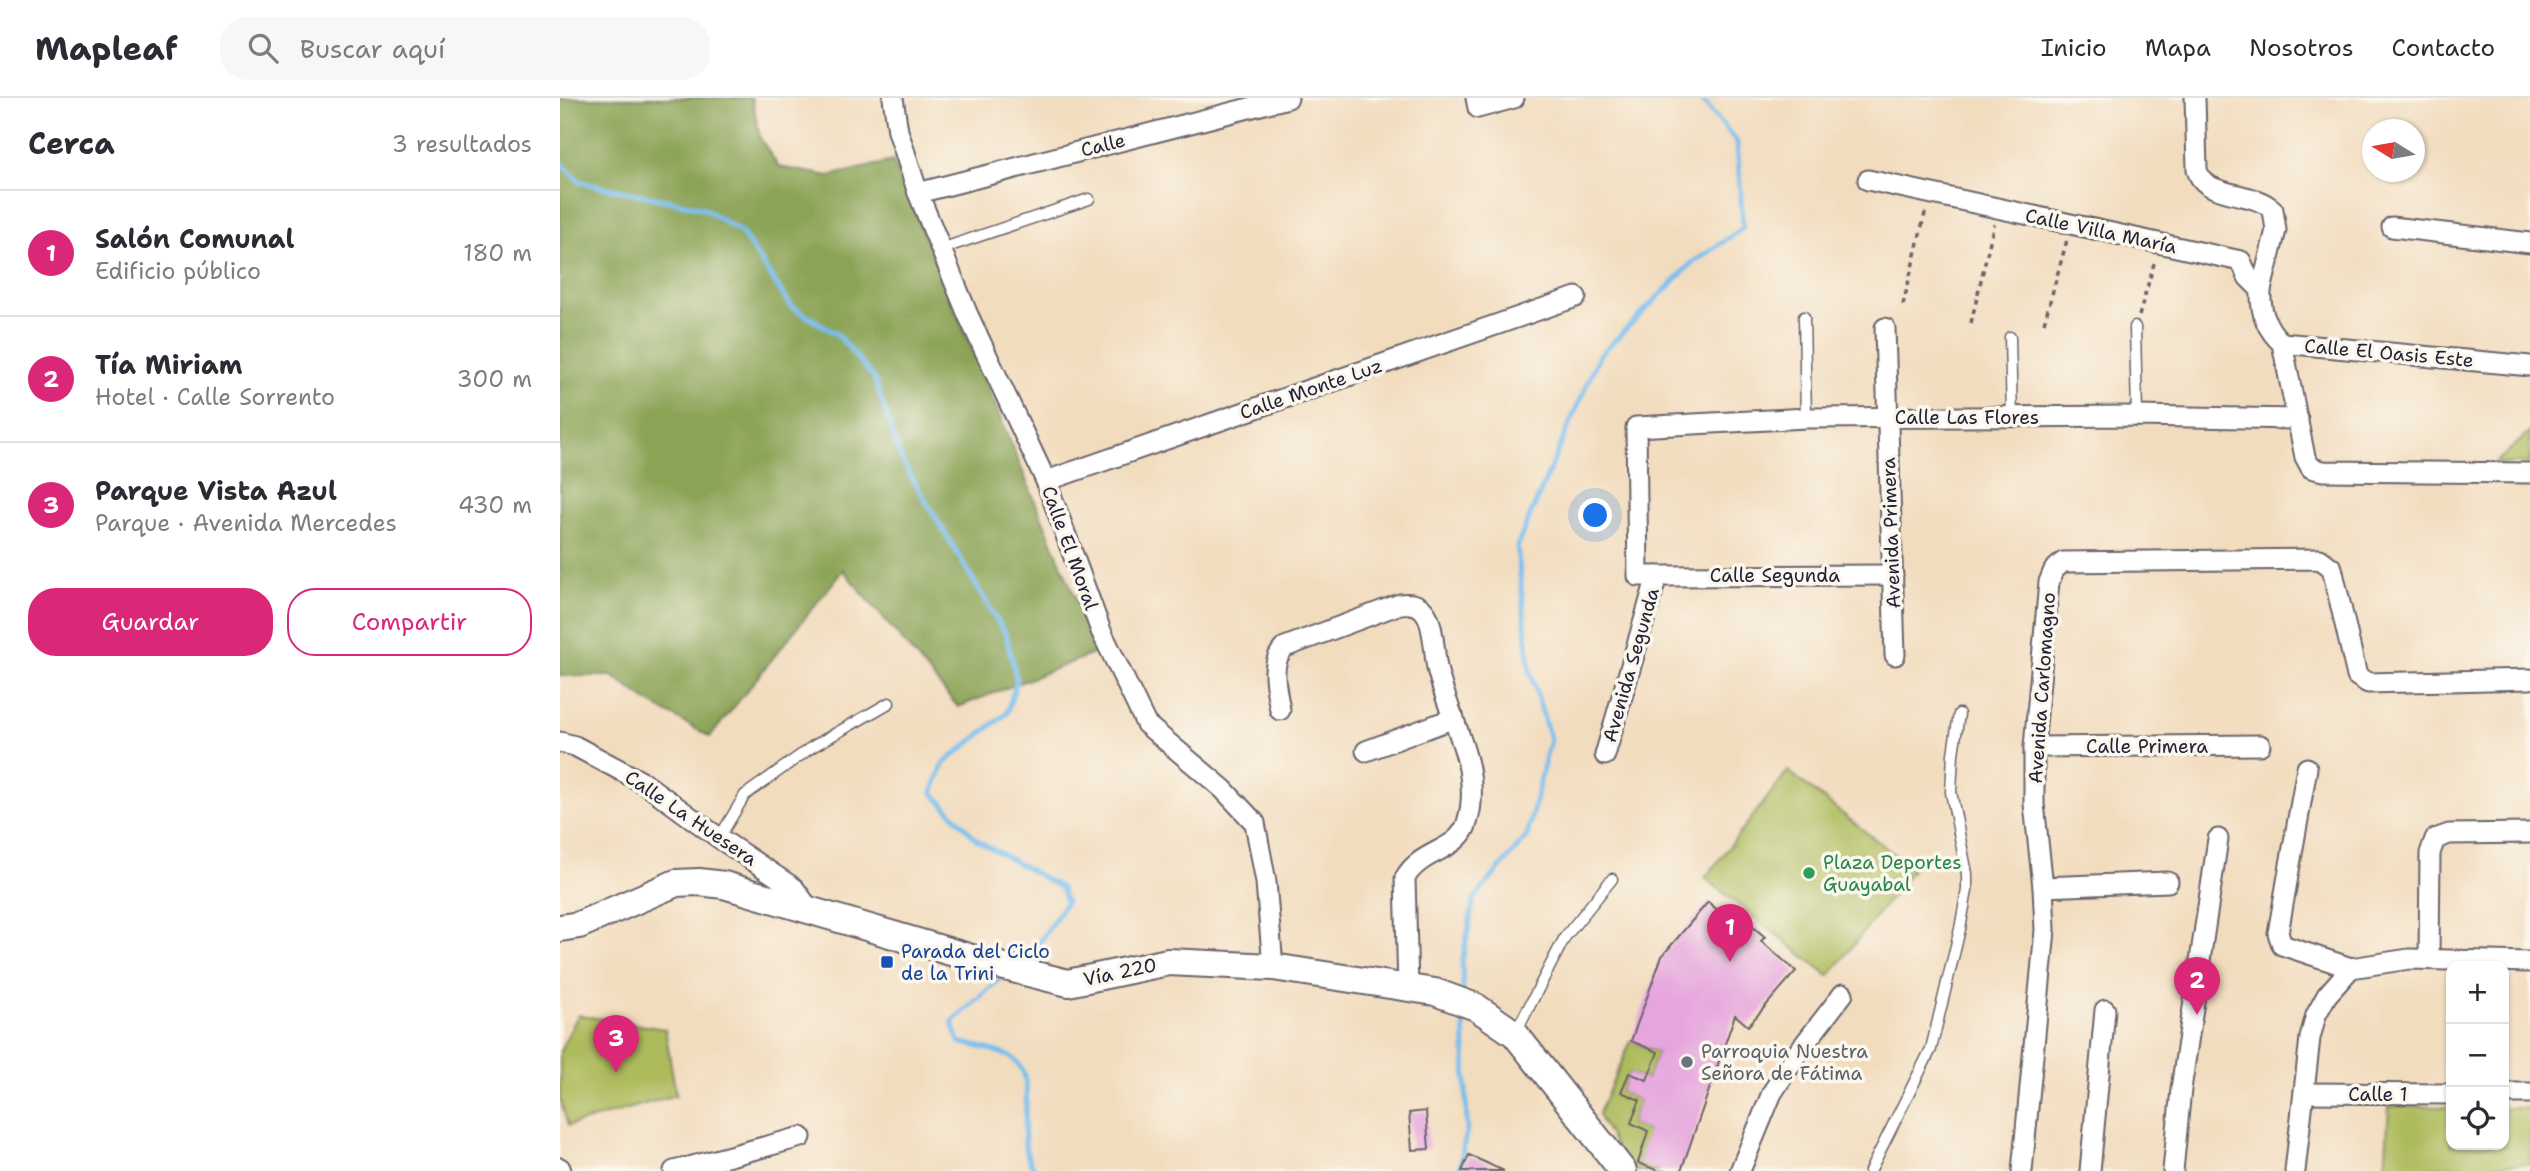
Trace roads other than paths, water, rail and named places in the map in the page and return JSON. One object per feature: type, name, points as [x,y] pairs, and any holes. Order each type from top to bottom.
[{"type":"main road","name":"Vía 220","points":[[560,928],[579,925],[676,883],[699,882],[724,885],[985,962],[1068,983],[1168,962],[1273,967],[1435,992],[1476,1007],[1515,1034],[1623,1171]]},
{"type":"street","name":"Calle El Moral","points":[[893,98],[898,131],[918,193],[968,315],[1046,481],[1101,631],[1146,724],[1223,789],[1255,823],[1266,881],[1273,967]]},
{"type":"street","name":"Calle","points":[[918,193],[1288,98]]},
{"type":"street","points":[[1476,98],[1478,108],[1514,98]]},
{"type":"street","points":[[2195,98],[2197,169],[2202,180],[2211,188],[2261,200],[2273,209],[2276,230],[2261,290]]},
{"type":"street","name":"Calle Villa María","points":[[1868,180],[2241,261],[2248,277],[2261,290],[2260,305],[2271,333],[2282,343]]},
{"type":"street","points":[[2392,227],[2530,243]]},
{"type":"street","name":"Calle Monte Luz","points":[[1046,481],[1576,297]]},
{"type":"street","name":"Avenida Primera","points":[[1885,328],[1895,655]]},
{"type":"street","name":"Calle El Oasis Este","points":[[2530,366],[2282,343],[2305,457],[2311,468],[2323,471],[2530,472]]},
{"type":"street","name":"Calle Las Flores","points":[[1636,427],[1806,418],[2137,416],[2298,419]]},
{"type":"street","name":"Avenida Segunda","points":[[1605,755],[1657,576],[1638,576],[1636,427]]},
{"type":"street","name":"Avenida Carlomagno","points":[[2021,1171],[2045,930],[2034,804],[2034,747],[2049,582],[2054,570],[2063,562],[2320,559],[2332,568],[2357,676],[2368,683],[2530,679]]},
{"type":"street","name":"Calle Segunda","points":[[1657,576],[1893,575]]},
{"type":"street","points":[[1280,710],[1274,664],[1285,647],[1400,604],[1412,603],[1423,609],[1429,618],[1437,670],[1467,757],[1470,786],[1467,823],[1461,835],[1453,843],[1425,856],[1411,868],[1405,878],[1408,988]]},
{"type":"street","points":[[1366,751],[1454,718]]},
{"type":"street","name":"Calle La Huesera","points":[[560,742],[575,746],[644,783],[794,888],[810,910]]},
{"type":"street","name":"Calle Primera","points":[[2034,747],[2260,745]]},
{"type":"street","points":[[2307,768],[2278,933],[2282,945],[2351,968],[2409,958],[2530,962]]},
{"type":"street","points":[[2429,959],[2430,853],[2435,839],[2449,834],[2530,833]]},
{"type":"street","points":[[2173,1171],[2180,1089],[2218,839]]},
{"type":"street","points":[[2043,887],[2168,882]]},
{"type":"street","points":[[2295,1171],[2310,1038],[2316,1016],[2327,995],[2351,968]]},
{"type":"street","points":[[1740,1171],[1772,1093],[1799,1051],[1843,995]]},
{"type":"street","points":[[2090,1171],[2105,1010]]},
{"type":"street","name":"Calle 1","points":[[2304,1093],[2446,1094]]},
{"type":"street","points":[[2509,1093],[2530,1093]]},
{"type":"street","points":[[674,1171],[801,1138]]},
{"type":"lane","points":[[941,249],[1090,199]]},
{"type":"lane","points":[[1804,317],[1806,418]]},
{"type":"lane","points":[[2137,322],[2137,416]]},
{"type":"lane","points":[[2010,337],[2012,418]]},
{"type":"lane","points":[[719,838],[745,795],[813,747],[889,704]]},
{"type":"lane","points":[[1870,1171],[1931,1049],[1960,929],[1967,874],[1951,792],[1959,715]]},
{"type":"lane","points":[[1515,1034],[1565,937],[1612,879]]},
{"type":"waterway","points":[[1463,994],[1462,963],[1474,899],[1527,836],[1550,739],[1530,671],[1517,546],[1599,356],[1692,263],[1743,228],[1737,142],[1700,98]]},
{"type":"waterway","points":[[560,162],[580,182],[703,208],[741,232],[791,306],[838,335],[874,378],[902,461],[1006,635],[1017,680],[1007,713],[944,763],[932,792],[977,840],[1061,888],[1066,902],[1039,943],[1020,961]]},
{"type":"waterway","points":[[1002,977],[952,1022],[959,1042],[1008,1056],[1021,1068],[1026,1081],[1027,1096],[1025,1145],[1029,1159],[1037,1171]]},
{"type":"waterway","points":[[1459,1171],[1467,1129],[1464,1011]]},
{"type":"place","name":"Plaza Deportes Guayabal","points":[[1809,873]]},
{"type":"place","name":"Parada del Ciclo de la Trini","points":[[887,962]]},
{"type":"place","name":"Salón Comunal","points":[[1730,962]]},
{"type":"place","name":"Tía Miriam","points":[[2197,1015]]},
{"type":"place","name":"Parroquia Nuestra Señora de Fátima","points":[[1687,1062]]},
{"type":"place","name":"Parque Vista Azul","points":[[616,1073]]}]
